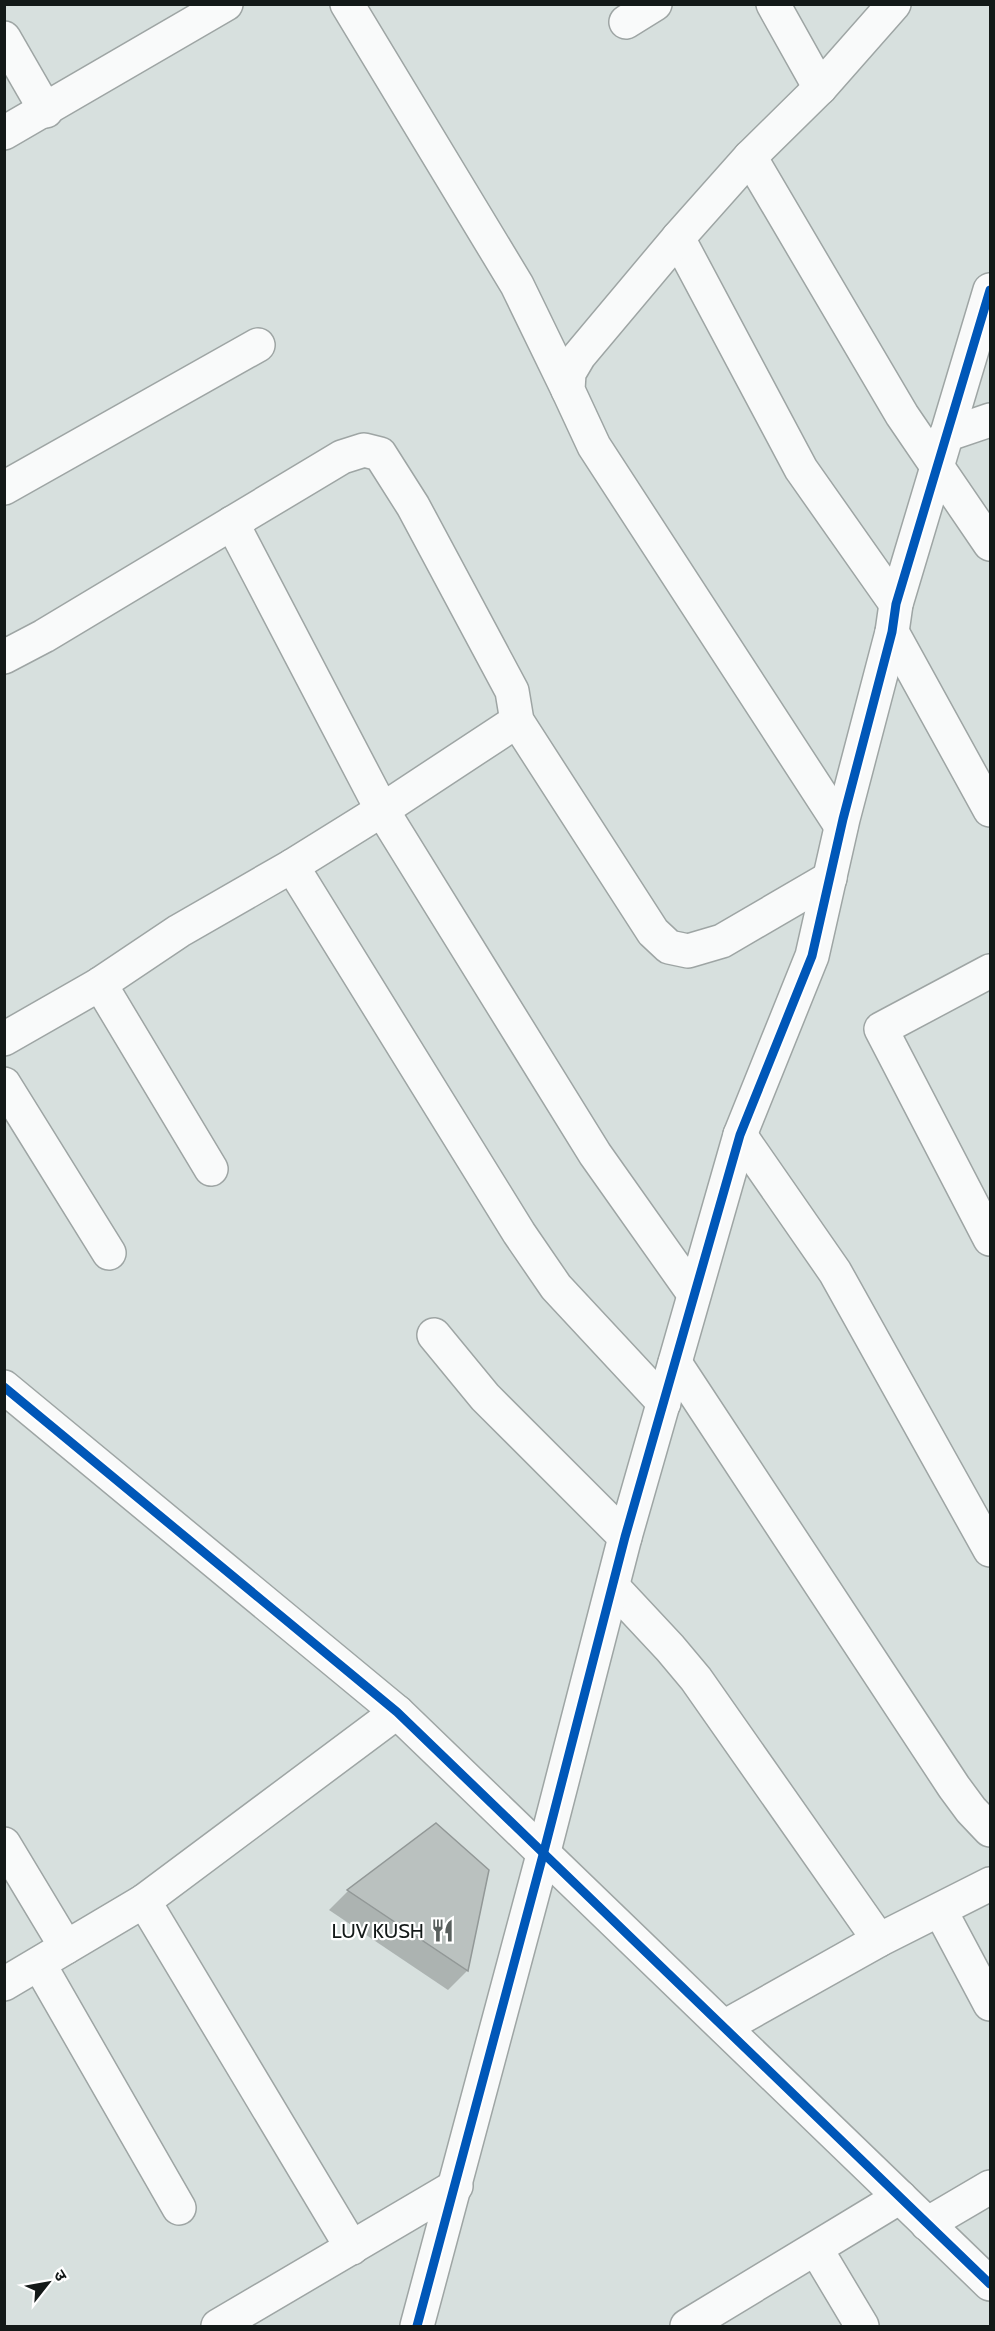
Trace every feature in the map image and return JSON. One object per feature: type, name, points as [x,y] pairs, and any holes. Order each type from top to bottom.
[{"type":"street","points":[[4,133],[46,111],[226,4]]},
{"type":"street","points":[[347,4],[517,285],[594,446],[841,826]]},
{"type":"street","points":[[626,22],[655,4]]},
{"type":"street","points":[[773,4],[820,88]]},
{"type":"street","points":[[568,390],[569,373],[579,356],[678,238],[750,157],[820,88],[894,4]]},
{"type":"street","points":[[4,38],[46,111]]},
{"type":"street","points":[[750,157],[902,415],[990,544]]},
{"type":"street","points":[[678,238],[801,469],[894,618],[990,810]]},
{"type":"street","points":[[417,2326],[456,2186],[625,1537],[740,1135],[812,956],[841,826],[894,618],[990,290]]},
{"type":"street","points":[[4,488],[258,345]]},
{"type":"street","points":[[946,435],[990,420]]},
{"type":"street","points":[[4,657],[44,636],[342,457],[364,450],[380,454],[413,506],[507,681],[512,691],[517,721],[653,932],[669,946],[688,951],[722,941],[830,878]]},
{"type":"street","points":[[232,523],[382,810],[595,1154],[694,1294]]},
{"type":"street","points":[[4,1039],[100,984],[179,931],[292,866],[517,721]]},
{"type":"street","points":[[292,866],[519,1233],[556,1287],[664,1403]]},
{"type":"street","points":[[990,971],[881,1029],[990,1239]]},
{"type":"street","points":[[100,984],[211,1169]]},
{"type":"street","points":[[4,1084],[109,1253]]},
{"type":"street","points":[[740,1135],[835,1272],[990,1550]]},
{"type":"street","points":[[434,1335],[485,1397],[625,1537]]},
{"type":"street","points":[[675,1363],[954,1787],[990,1830]]},
{"type":"street","points":[[4,1387],[397,1713],[990,2284]]},
{"type":"street","points":[[613,1587],[696,1679],[879,1940]]},
{"type":"street","points":[[4,1984],[144,1901],[397,1713]]},
{"type":"street","points":[[4,1844],[66,1947]]},
{"type":"street","points":[[724,2027],[879,1940],[990,1884]]},
{"type":"street","points":[[144,1901],[352,2248]]},
{"type":"street","points":[[939,1910],[990,2004]]},
{"type":"street","points":[[39,1964],[179,2208]]},
{"type":"street","points":[[218,2326],[456,2186]]},
{"type":"street","points":[[927,2224],[990,2187]]},
{"type":"street","points":[[687,2326],[900,2198]]},
{"type":"street","points":[[816,2249],[862,2326]]},
{"type":"building","name":"LUV KUSH","points":[[436,1823],[489,1870],[468,1971],[347,1890]]},
{"type":"cycle path","points":[[417,2326],[625,1537],[740,1135],[812,956],[843,819],[892,632],[896,604],[990,290]]},
{"type":"cycle path","points":[[4,1387],[397,1712],[990,2284]]},
{"type":"place","name":"LUV KUSH","points":[[442,1931]]}]
